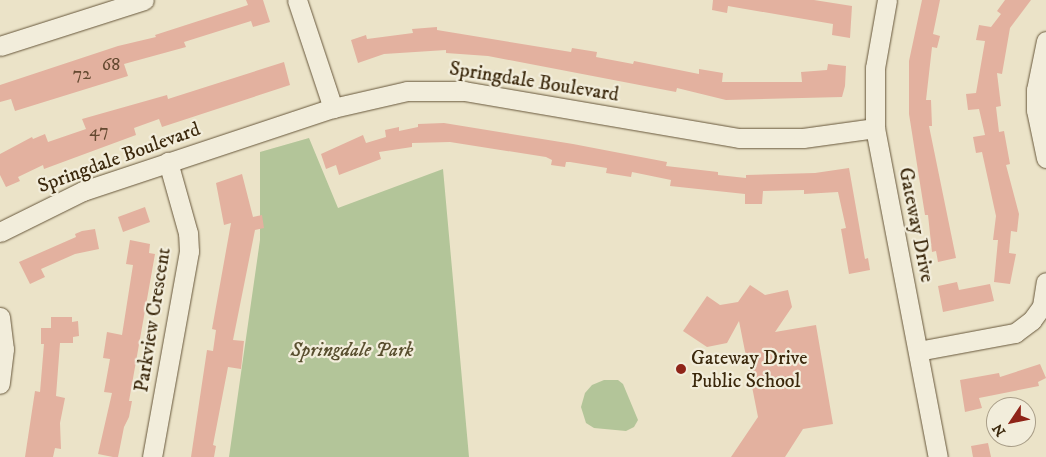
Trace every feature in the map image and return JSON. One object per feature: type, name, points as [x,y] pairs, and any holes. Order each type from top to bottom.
[{"type":"street","points":[[0,46],[144,0]]},
{"type":"street","points":[[296,0],[333,108]]},
{"type":"street","name":"Gateway Drive","points":[[887,0],[875,68],[874,128],[938,457]]},
{"type":"street","points":[[1046,41],[1036,90],[1036,110],[1046,158]]},
{"type":"street","name":"Springdale Boulevard","points":[[0,232],[83,191],[380,94],[436,89],[464,91],[710,136],[803,138],[874,128]]},
{"type":"street","name":"Parkview Crescent","points":[[152,457],[189,251],[188,233],[168,162]]},
{"type":"street","points":[[918,351],[1015,332],[1032,320],[1042,306],[1046,282]]},
{"type":"street","points":[[0,317],[4,349],[0,384]]},
{"type":"green space","name":"Springdale Park","points":[[309,138],[338,208],[443,169],[469,457],[229,457],[260,240],[260,152]]},
{"type":"green space","points":[[604,380],[618,380],[623,384],[638,420],[634,427],[626,431],[594,428],[586,423],[581,407],[585,393],[592,385]]},
{"type":"building","points":[[246,0],[263,0],[270,22],[253,27],[251,21],[184,42],[186,47],[124,64],[128,76],[15,111],[11,99],[0,102],[0,85],[118,46],[156,37],[155,35],[248,5]]},
{"type":"building","points":[[713,0],[814,0],[852,6],[850,38],[832,35],[833,24],[728,6],[727,13],[712,10]]},
{"type":"building","points":[[922,0],[940,0],[933,34],[940,36],[937,48],[932,47],[926,100],[931,100],[932,126],[929,126],[956,258],[938,262],[936,251],[932,252],[928,215],[925,215],[909,114],[909,61]]},
{"type":"building","points":[[1005,0],[1031,0],[1010,28],[1002,74],[997,73],[1001,106],[996,107],[999,132],[1004,131],[1010,164],[1006,165],[1019,214],[1017,232],[1011,231],[1009,253],[1016,254],[1010,284],[994,282],[998,240],[993,240],[996,216],[982,152],[976,153],[973,137],[985,135],[979,109],[968,110],[966,94],[976,93],[985,41],[976,40],[979,25],[991,27],[1001,14],[997,11]]},
{"type":"building","points":[[437,27],[437,30],[571,52],[572,48],[597,52],[596,57],[633,64],[634,61],[699,74],[699,69],[723,73],[722,82],[802,82],[801,72],[827,70],[828,64],[846,66],[845,86],[842,97],[726,100],[677,88],[676,92],[488,56],[446,53],[446,50],[384,54],[358,63],[351,40],[366,35],[367,39],[413,33],[412,29]]},
{"type":"building","points":[[284,62],[290,85],[162,127],[159,119],[134,128],[136,135],[44,169],[43,165],[18,177],[20,181],[6,187],[0,175],[0,154],[32,137],[33,139],[45,134],[48,142],[86,129],[82,119],[167,95],[168,99]]},
{"type":"building","points":[[444,123],[573,144],[667,162],[666,166],[718,172],[718,175],[746,178],[746,175],[815,173],[849,168],[865,259],[868,258],[870,270],[849,274],[841,229],[846,228],[838,192],[804,194],[804,190],[763,191],[762,204],[745,204],[745,194],[670,186],[671,180],[632,172],[631,177],[606,173],[607,168],[570,162],[566,162],[565,167],[551,165],[552,160],[546,157],[450,142],[412,143],[412,147],[379,152],[381,159],[339,175],[336,165],[326,169],[321,154],[363,135],[366,143],[386,137],[385,130],[399,127],[399,131],[418,127],[418,124]]},
{"type":"building","points":[[242,174],[253,217],[262,215],[264,228],[255,230],[233,340],[244,341],[241,369],[228,367],[213,445],[216,446],[214,457],[191,457],[207,350],[213,351],[216,330],[212,329],[231,223],[224,225],[216,183]]},
{"type":"building","points":[[145,207],[150,222],[123,232],[118,217]]},
{"type":"building","points":[[95,229],[99,249],[75,254],[41,269],[45,277],[30,284],[19,262],[76,237],[75,234]]},
{"type":"building","points":[[130,240],[150,244],[149,253],[155,254],[129,401],[132,401],[129,417],[124,427],[118,457],[113,457],[98,454],[112,393],[104,392],[110,359],[103,358],[107,332],[122,335],[133,265],[126,264]]},
{"type":"building","points":[[957,282],[959,290],[990,284],[994,301],[943,312],[938,286]]},
{"type":"building","points":[[750,285],[765,295],[788,290],[792,307],[775,332],[816,325],[833,424],[803,429],[785,457],[731,457],[758,417],[739,321],[727,343],[707,347],[683,331],[707,296],[720,305],[738,302]]},
{"type":"building","points":[[51,317],[72,317],[72,322],[78,321],[79,336],[73,337],[73,343],[60,343],[56,396],[65,398],[60,423],[61,449],[55,448],[53,457],[25,457],[35,391],[40,392],[44,344],[41,344],[41,328],[51,328]]},
{"type":"building","points":[[1040,364],[1046,378],[1038,382],[1039,386],[979,398],[982,408],[965,412],[960,380],[999,373],[1000,377]]},
{"type":"building","points":[[986,443],[991,457],[973,457],[971,446]]},
{"type":"place","name":"Gateway Drive Public School","points":[[681,369]]}]
